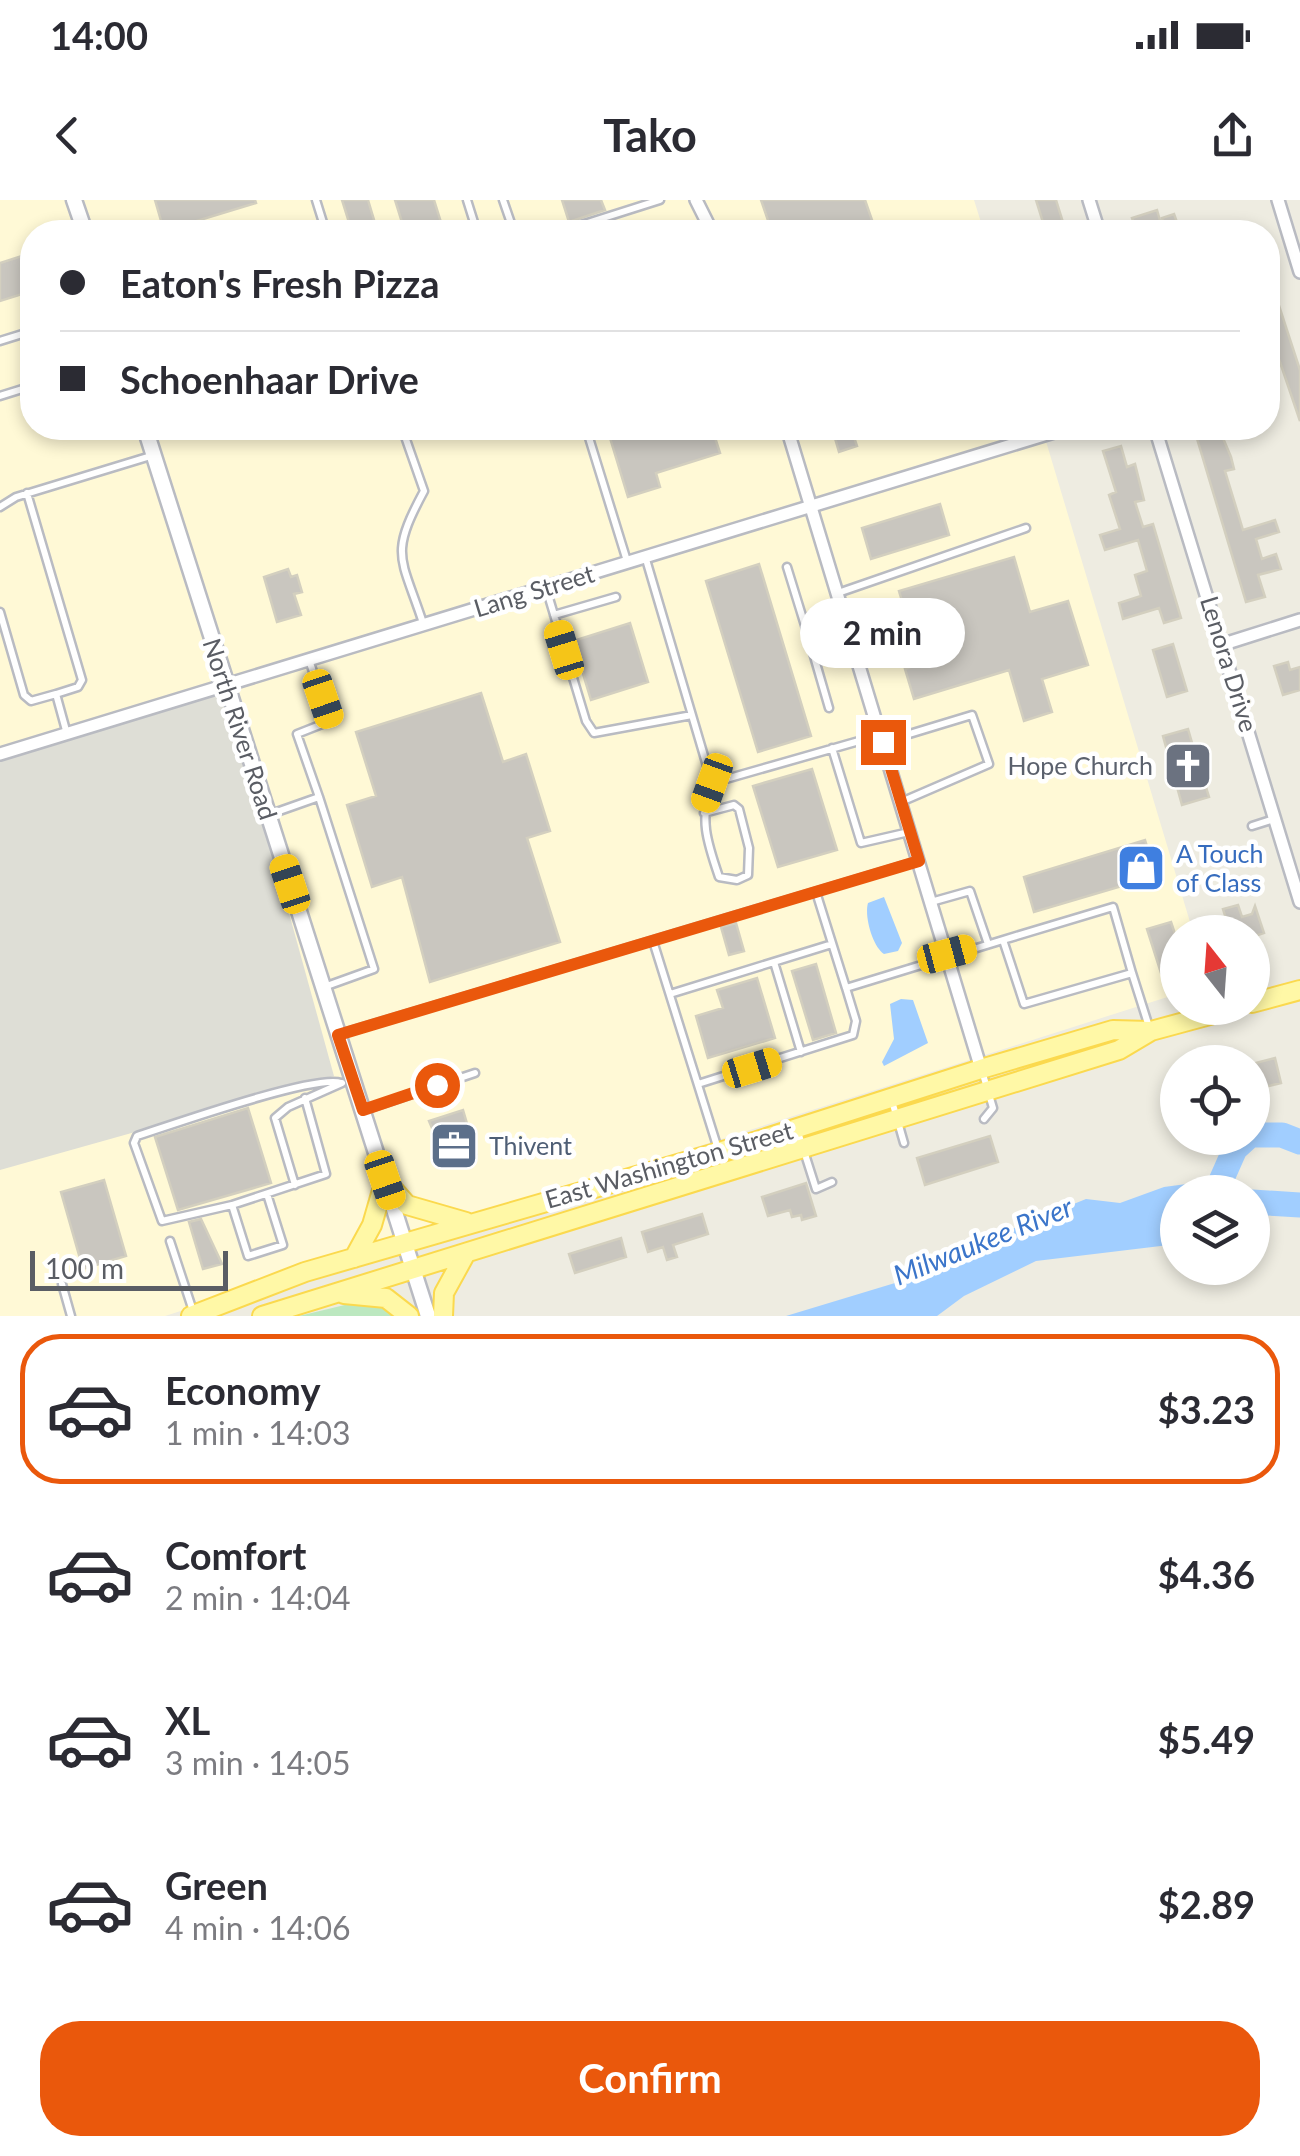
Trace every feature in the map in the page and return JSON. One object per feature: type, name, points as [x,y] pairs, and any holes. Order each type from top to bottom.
[{"type":"main road","points":[[1270,998],[1300,990]]},
{"type":"main road","name":"East Washington Street","points":[[262,1316],[1118,1050],[1151,1032],[1176,1025]]},
{"type":"main road","name":"East Washington Street","points":[[193,1316],[354,1258],[797,1128],[1112,1030],[1151,1032]]},
{"type":"main road","points":[[385,1180],[407,1205],[424,1214],[471,1223]]},
{"type":"main road","points":[[354,1258],[372,1224],[385,1180]]},
{"type":"main road","points":[[443,1316],[444,1293],[466,1253]]},
{"type":"main road","points":[[339,1292],[386,1298],[409,1316]]},
{"type":"street","points":[[1278,200],[1300,272]]},
{"type":"street","name":"North River Road","points":[[149,440],[338,1035],[347,1082],[363,1110],[428,1316]]},
{"type":"street","points":[[791,440],[981,1069]]},
{"type":"street","name":"Lang Street","points":[[0,754],[1027,440]]},
{"type":"street","name":"Lenora Drive","points":[[1159,440],[1300,902]]},
{"type":"street","points":[[1224,644],[1300,620]]},
{"type":"lane","points":[[597,220],[660,200]]},
{"type":"lane","points":[[406,440],[424,491],[401,534],[399,550],[424,626]]},
{"type":"lane","points":[[590,440],[628,562]]},
{"type":"lane","points":[[0,507],[27,493],[154,455]]},
{"type":"lane","points":[[0,612],[24,695],[30,701],[78,687],[82,680],[27,493]]},
{"type":"lane","points":[[838,593],[1026,528]]},
{"type":"lane","points":[[646,556],[712,783],[704,813],[704,831],[719,877],[738,880],[748,875],[749,848],[740,809],[734,805],[704,813]]},
{"type":"lane","points":[[787,567],[829,708]]},
{"type":"lane","points":[[546,587],[586,721],[594,733],[692,715]]},
{"type":"lane","points":[[554,615],[616,597]]},
{"type":"lane","points":[[807,632],[846,620]]},
{"type":"lane","points":[[309,660],[330,721],[296,734],[374,969],[323,987]]},
{"type":"lane","points":[[56,694],[67,734]]},
{"type":"lane","points":[[712,783],[832,748],[972,715],[990,764],[901,802]]},
{"type":"lane","points":[[832,748],[861,843],[910,832]]},
{"type":"lane","points":[[268,815],[320,797]]},
{"type":"lane","points":[[1252,826],[1275,818]]},
{"type":"lane","points":[[338,1035],[919,861]]},
{"type":"lane","points":[[931,902],[970,891],[988,944]]},
{"type":"lane","points":[[698,1084],[852,1034],[856,1022],[816,892]]},
{"type":"lane","points":[[846,988],[947,954],[1113,907],[1151,1032]]},
{"type":"lane","points":[[653,940],[718,1151]]},
{"type":"lane","points":[[1003,940],[1024,1004],[1132,973]]},
{"type":"lane","points":[[670,994],[832,944]]},
{"type":"lane","points":[[774,962],[802,1052]]},
{"type":"lane","points":[[981,1069],[992,1108],[984,1119]]},
{"type":"lane","points":[[363,1110],[475,1073]]},
{"type":"lane","points":[[304,1098],[326,1174],[232,1205],[162,1222],[134,1139],[302,1087],[331,1080],[347,1082]]},
{"type":"lane","points":[[295,1185],[275,1118],[304,1098],[347,1082]]},
{"type":"lane","points":[[890,1097],[904,1144]]},
{"type":"lane","points":[[797,1128],[816,1189],[832,1182]]},
{"type":"lane","points":[[652,1170],[658,1194]]},
{"type":"lane","points":[[232,1205],[248,1256],[283,1245],[267,1194]]},
{"type":"lane","points":[[170,1241],[193,1316]]},
{"type":"lane","points":[[62,1284],[71,1316]]},
{"type":"shaded area","points":[[0,200],[974,200],[980,220],[20,220],[20,440],[1046,440],[1188,915],[1160,915],[1160,999],[165,1316],[0,1316]]},
{"type":"shaded area","points":[[226,685],[334,1076],[0,1170],[0,754]]},
{"type":"green space","points":[[353,1303],[378,1304],[398,1316],[299,1316]]},
{"type":"water","points":[[884,897],[902,943],[898,951],[884,954],[873,938],[867,909],[868,903]]},
{"type":"water","points":[[901,999],[913,1000],[928,1043],[884,1066],[882,1062],[894,1039],[890,1004]]},
{"type":"water","name":"Milwaukee River","points":[[1160,1188],[1160,1246],[1036,1261],[964,1296],[937,1316],[786,1316],[928,1273],[992,1237],[1086,1199],[1120,1203]]},
{"type":"building","points":[[155,200],[256,203],[200,220],[161,220]]},
{"type":"building","points":[[342,200],[368,200],[374,220],[348,220]]},
{"type":"building","points":[[395,200],[434,200],[440,220],[401,220]]},
{"type":"building","points":[[562,200],[601,200],[605,210],[568,220]]},
{"type":"building","points":[[761,200],[865,200],[872,220],[768,220]]},
{"type":"building","points":[[1036,200],[1056,200],[1062,220],[1042,220]]},
{"type":"building","points":[[1157,210],[1160,220],[1133,220]]},
{"type":"building","points":[[20,257],[20,295],[0,301],[0,263]]},
{"type":"building","points":[[1280,309],[1300,370],[1300,421],[1280,362]]},
{"type":"building","points":[[611,440],[716,440],[720,453],[656,473],[660,487],[628,497]]},
{"type":"building","points":[[836,440],[855,440],[857,446],[839,452]]},
{"type":"building","points":[[1197,440],[1224,440],[1234,469],[1225,471],[1243,530],[1275,520],[1279,532],[1256,539],[1262,559],[1276,554],[1281,569],[1258,575],[1265,597],[1246,602]]},
{"type":"building","points":[[1121,446],[1127,467],[1135,464],[1144,500],[1135,502],[1143,527],[1153,524],[1181,618],[1164,623],[1159,608],[1123,619],[1119,603],[1141,596],[1135,575],[1147,571],[1138,540],[1105,550],[1100,535],[1120,529],[1109,495],[1116,492],[1103,451]]},
{"type":"building","points":[[940,504],[949,535],[871,559],[862,528]]},
{"type":"building","points":[[1014,557],[1030,612],[1068,601],[1088,665],[1042,679],[1052,712],[1024,721],[1009,670],[914,699],[905,669],[915,665],[906,635],[895,638],[885,606],[902,601],[899,591]]},
{"type":"building","points":[[759,564],[811,736],[758,752],[706,581]]},
{"type":"building","points":[[288,569],[291,577],[297,575],[302,592],[294,594],[301,615],[277,622],[264,577]]},
{"type":"building","points":[[630,623],[648,682],[591,700],[573,641]]},
{"type":"building","points":[[1173,644],[1187,691],[1167,697],[1153,650]]},
{"type":"building","points":[[1288,662],[1290,670],[1300,667],[1300,690],[1283,695],[1274,666]]},
{"type":"building","points":[[481,693],[503,762],[526,754],[550,831],[527,838],[560,942],[430,982],[402,877],[372,887],[347,805],[376,796],[356,732]]},
{"type":"building","name":"Hope Church","points":[[1188,729],[1195,753],[1204,750],[1209,765],[1200,768],[1209,797],[1182,805],[1163,736]]},
{"type":"building","points":[[812,769],[837,850],[778,867],[753,786]]},
{"type":"building","points":[[1145,840],[1156,876],[1034,912],[1024,877]]},
{"type":"building","points":[[1238,905],[1241,915],[1225,915],[1223,909]]},
{"type":"building","points":[[736,923],[744,951],[729,955],[721,927]]},
{"type":"building","points":[[1160,925],[1160,970],[1147,929]]},
{"type":"building","points":[[816,964],[836,1033],[813,1040],[792,971]]},
{"type":"building","points":[[757,978],[775,1038],[708,1058],[696,1016],[723,1008],[717,990]]},
{"type":"building","points":[[1275,1058],[1281,1083],[1270,1086],[1270,1059]]},
{"type":"building","points":[[248,1108],[271,1183],[178,1210],[155,1137]]},
{"type":"building","points":[[463,1110],[476,1154],[447,1163],[429,1121]]},
{"type":"building","points":[[990,1136],[998,1162],[925,1185],[917,1158]]},
{"type":"building","points":[[104,1180],[126,1256],[83,1269],[61,1192]]},
{"type":"building","points":[[806,1183],[816,1216],[802,1220],[801,1215],[792,1217],[790,1210],[768,1216],[762,1197]]},
{"type":"building","points":[[702,1214],[708,1234],[673,1245],[677,1257],[667,1260],[663,1247],[648,1252],[642,1232]]},
{"type":"building","points":[[201,1219],[222,1264],[203,1269],[189,1222]]},
{"type":"building","points":[[621,1238],[626,1257],[575,1273],[569,1254]]},
{"type":"waterway","points":[[1270,1135],[1300,1142]]},
{"type":"waterway","points":[[1224,1175],[1232,1155]]},
{"type":"waterway","name":"Milwaukee River","points":[[1270,1203],[1300,1205]]},
{"type":"place","name":"Hope Church","points":[[1188,766]]},
{"type":"place","name":"A Touch of Class","points":[[1141,868]]},
{"type":"place","name":"Thivent","points":[[454,1146]]},
{"type":"route","points":[[437,1085],[363,1110],[338,1035],[919,861],[883,742]]}]
